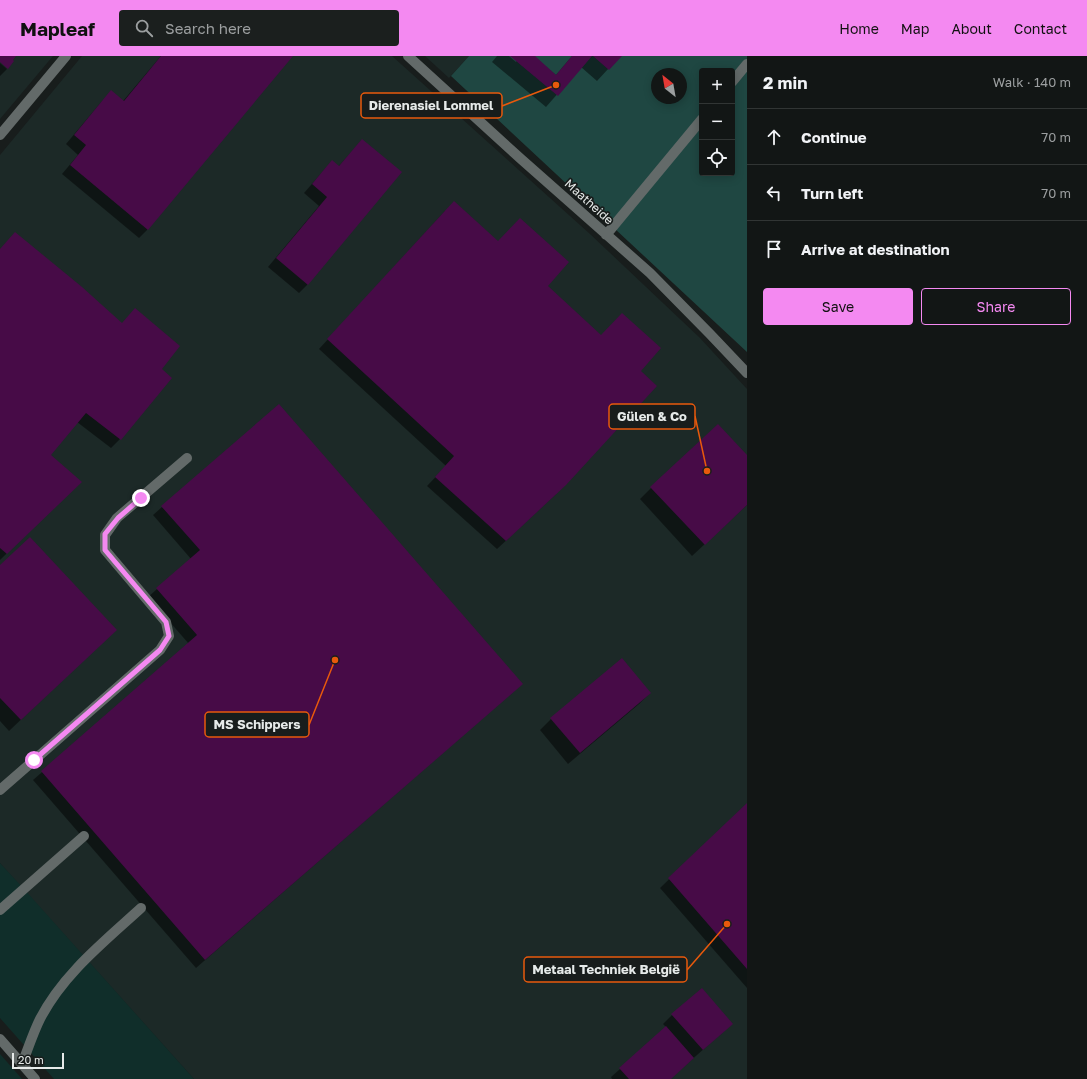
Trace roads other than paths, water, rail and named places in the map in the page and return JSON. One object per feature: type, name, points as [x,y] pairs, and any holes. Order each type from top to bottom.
[{"type":"street","points":[[0,135],[66,56]]},
{"type":"street","name":"Maatheide","points":[[408,56],[650,273],[747,373]]},
{"type":"street","points":[[735,78],[747,64]]},
{"type":"street","points":[[606,235],[699,123]]},
{"type":"street","points":[[0,790],[160,650],[169,636],[166,622],[105,550],[105,534],[118,518],[187,458]]},
{"type":"street","points":[[0,910],[84,836]]},
{"type":"street","points":[[22,1064],[41,1018],[59,989],[86,958],[141,908]]},
{"type":"street","points":[[0,1039],[35,1079]]},
{"type":"place","name":"Dierenasiel Lommel","points":[[556,85]]},
{"type":"place","name":"Gülen & Co","points":[[707,471]]},
{"type":"place","name":"MS Schippers","points":[[335,660]]},
{"type":"place","name":"Metaal Techniek België","points":[[727,924]]}]
